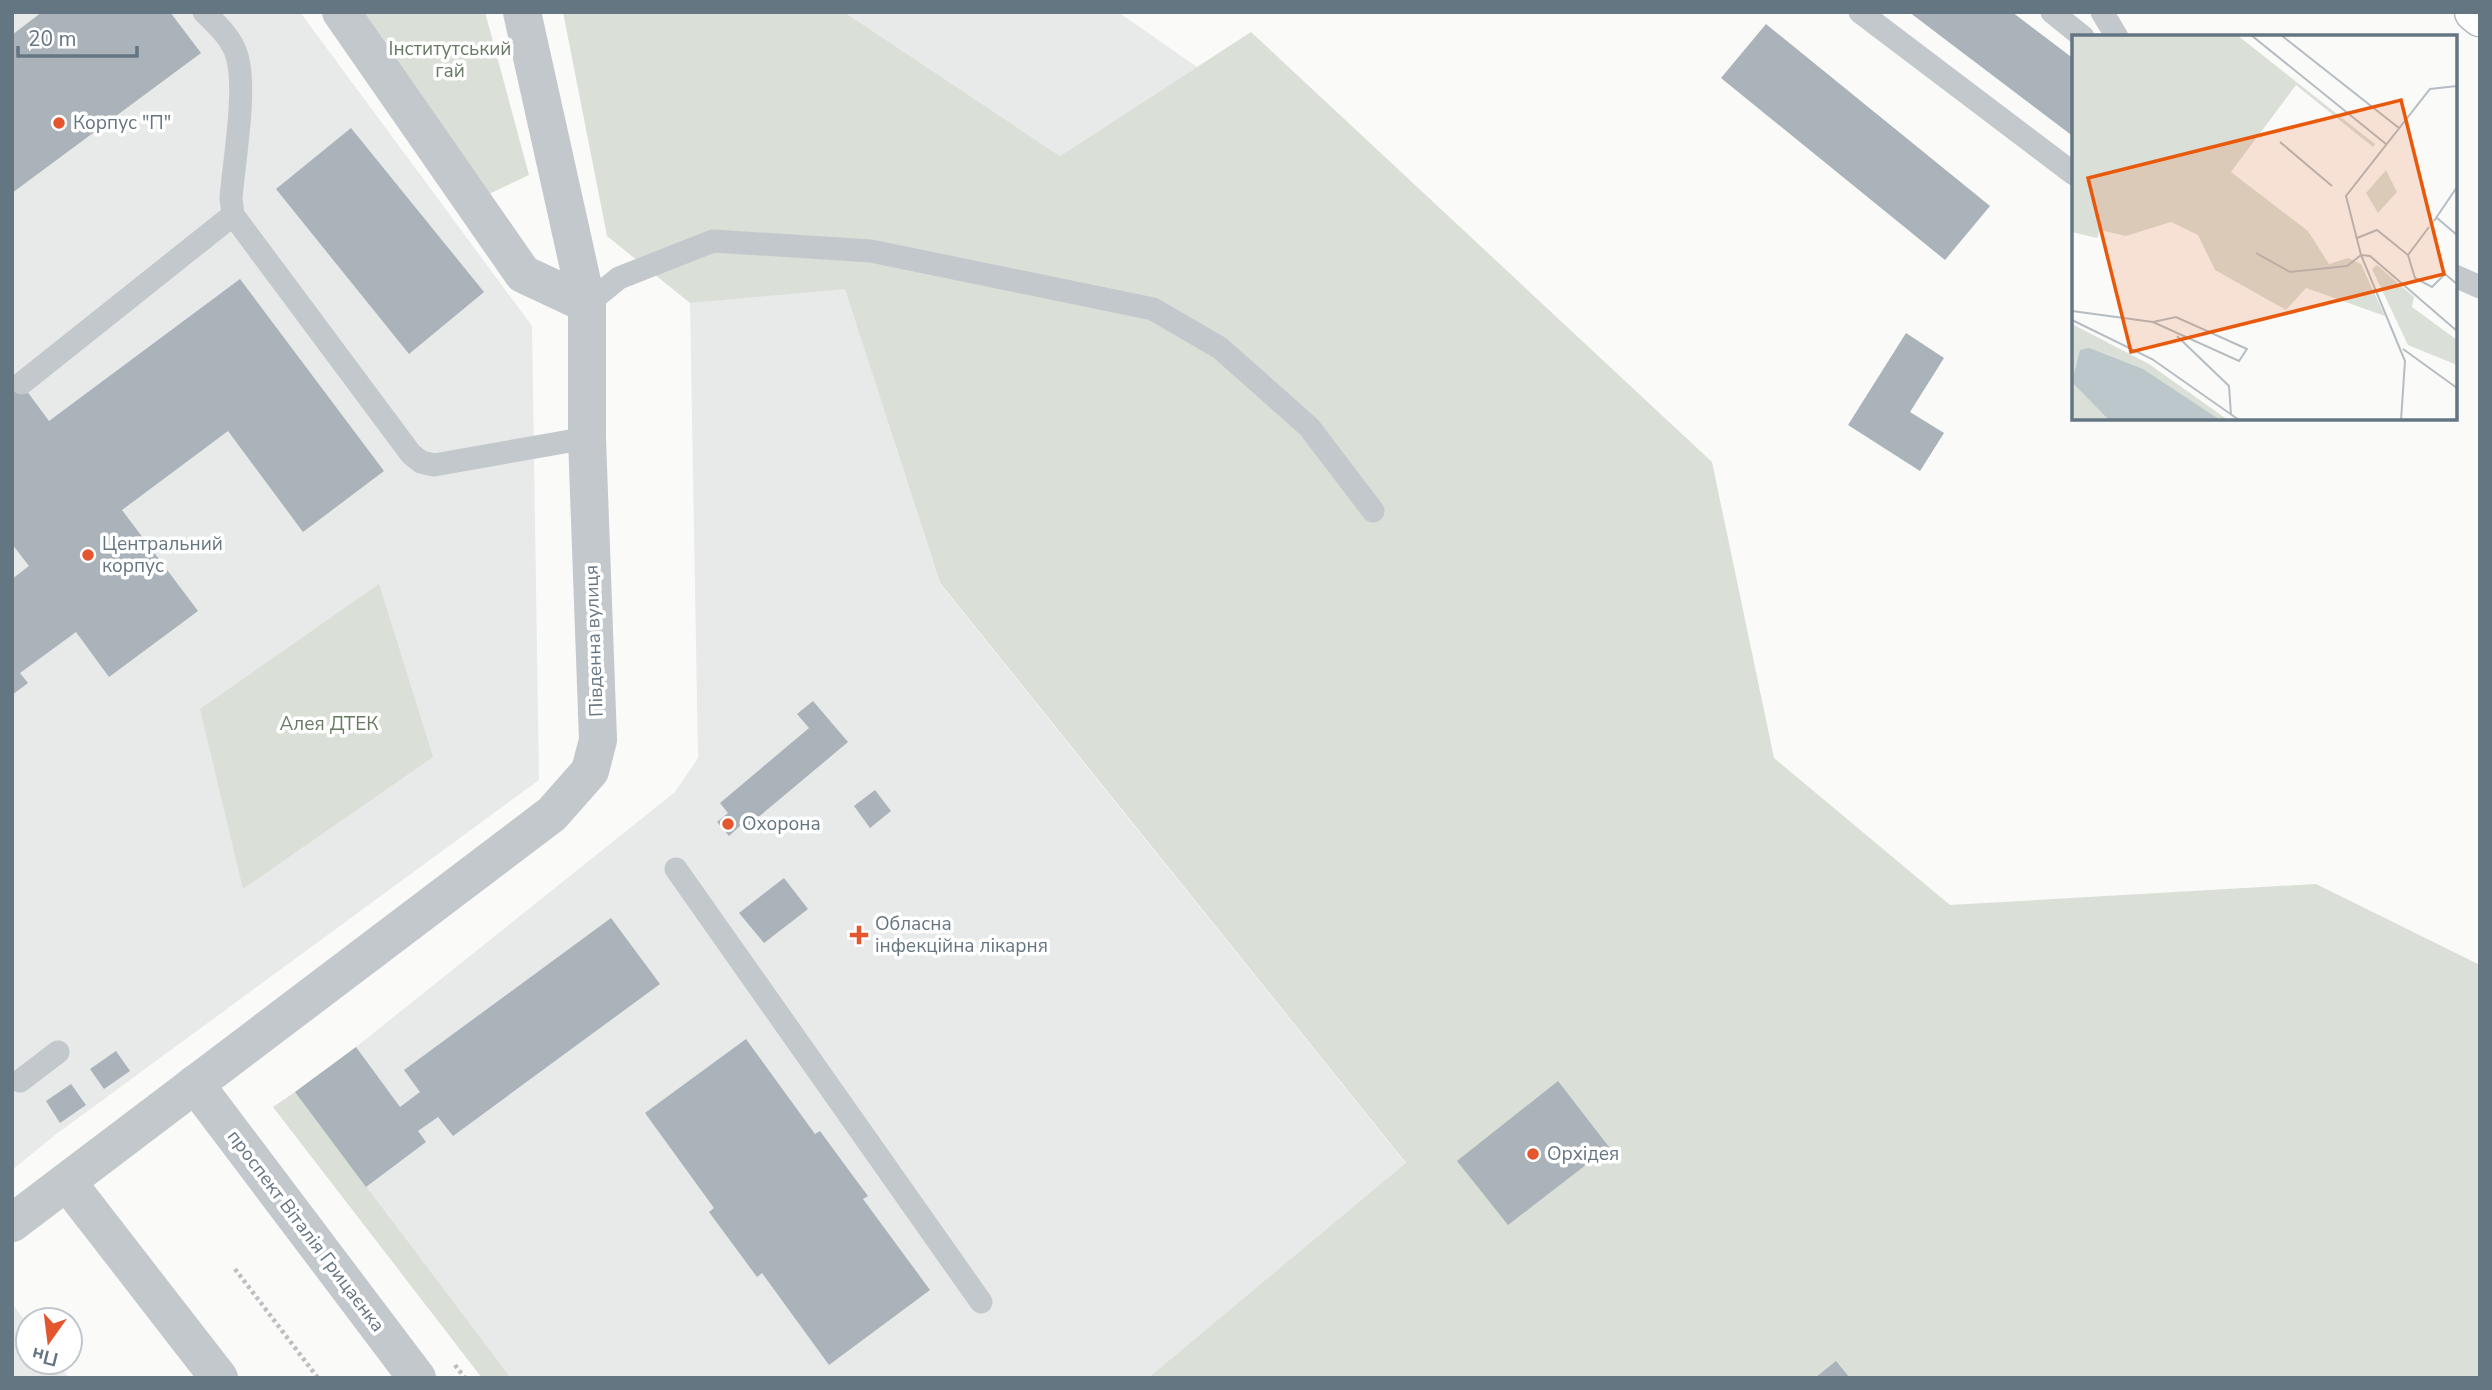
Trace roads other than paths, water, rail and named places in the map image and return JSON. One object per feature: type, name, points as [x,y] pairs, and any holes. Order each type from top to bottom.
[{"type":"main road","points":[[2474,12],[2480,17]]},
{"type":"street","points":[[341,12],[523,274],[587,304]]},
{"type":"street","name":"Південна вулиця","points":[[12,1223],[552,814],[590,771],[598,740],[587,438],[587,304],[522,12]]},
{"type":"street","name":"проспект Віталія Грицаєнка","points":[[195,1084],[417,1378]]},
{"type":"street","points":[[67,1182],[219,1378]]},
{"type":"lane","points":[[204,12],[223,31],[236,53],[241,78],[231,198],[233,215],[411,454],[421,462],[434,465],[587,438]]},
{"type":"lane","points":[[1860,12],[2072,172]]},
{"type":"lane","points":[[2052,12],[2081,35]]},
{"type":"lane","points":[[2102,12],[2116,35]]},
{"type":"lane","points":[[22,383],[233,215]]},
{"type":"lane","points":[[587,304],[620,278],[713,241],[871,251],[1153,309],[1220,348],[1308,427],[1373,511]]},
{"type":"lane","points":[[2457,277],[2480,287]]},
{"type":"lane","points":[[676,869],[981,1303]]},
{"type":"lane","points":[[20,1081],[58,1052]]},
{"type":"place","name":"Корпус \"П\"","points":[[59,123]]},
{"type":"place","name":"Центральний корпус","points":[[88,555]]},
{"type":"place","name":"Охорона","points":[[728,824]]},
{"type":"place","name":"Обласна інфекційна лікарня","points":[[859,935]]},
{"type":"place","name":"Орхідея","points":[[1533,1154]]},
{"type":"park label","name":"Інститутський гай","points":[[450,60]]},
{"type":"park label","name":"Алея ДТЕК","points":[[329,724]]}]
